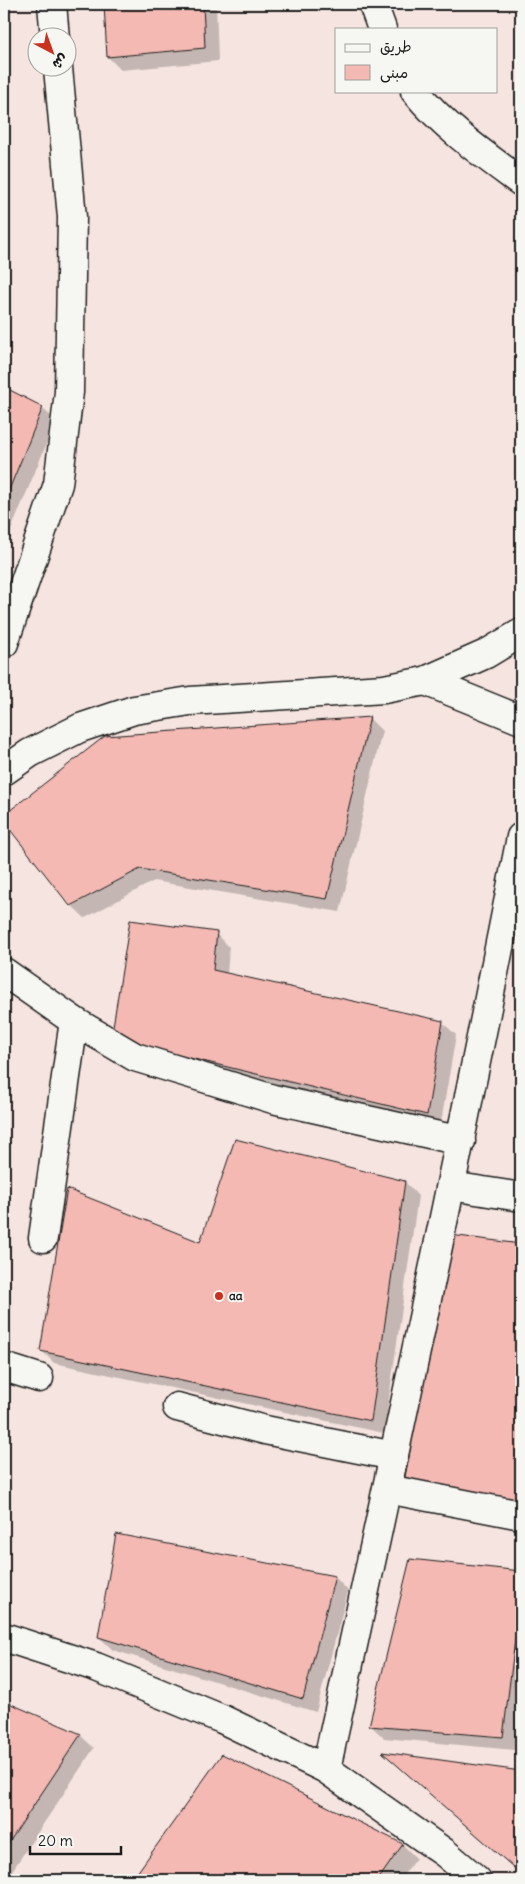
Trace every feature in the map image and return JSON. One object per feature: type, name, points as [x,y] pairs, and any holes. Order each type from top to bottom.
[{"type":"street","points":[[52,4],[55,28]]},
{"type":"street","points":[[374,4],[382,28]]},
{"type":"street","points":[[4,643],[58,484],[69,392],[72,216],[59,78]]},
{"type":"street","points":[[416,92],[432,112],[458,135],[521,182]]},
{"type":"street","points":[[4,771],[30,753],[80,728],[134,710],[190,701],[384,689],[425,681],[486,654],[521,633]]},
{"type":"street","points":[[425,681],[521,720]]},
{"type":"street","points":[[326,1769],[388,1490],[461,1142],[521,836]]},
{"type":"street","points":[[4,972],[74,1021],[135,1057],[273,1099],[461,1142]]},
{"type":"street","points":[[43,1238],[74,1021]]},
{"type":"street","points":[[451,1186],[521,1197]]},
{"type":"street","points":[[4,1367],[39,1378]]},
{"type":"street","points":[[178,1407],[265,1430],[394,1456]]},
{"type":"street","points":[[388,1490],[521,1515]]},
{"type":"street","points":[[4,1637],[96,1667],[213,1715],[326,1769],[445,1852],[477,1880]]},
{"type":"building","points":[[104,4],[203,4],[205,48],[107,57]]},
{"type":"building","points":[[4,387],[43,407],[4,502]]},
{"type":"building","points":[[370,717],[327,899],[140,869],[70,906],[4,822],[4,815],[105,736]]},
{"type":"building","points":[[130,920],[217,932],[213,970],[443,1021],[427,1115],[111,1039]]},
{"type":"building","name":"aa","points":[[235,1139],[405,1181],[371,1421],[40,1351],[67,1189],[200,1242]]},
{"type":"building","points":[[450,1235],[521,1244],[521,1505],[404,1482]]},
{"type":"building","points":[[116,1534],[335,1576],[303,1699],[98,1637]]},
{"type":"building","points":[[410,1559],[521,1571],[521,1591],[503,1737],[369,1726]]},
{"type":"building","points":[[4,1701],[81,1734],[4,1850]]},
{"type":"building","points":[[382,1752],[521,1771],[521,1874]]},
{"type":"building","points":[[222,1754],[403,1844],[378,1880],[132,1880]]},
{"type":"place","name":"aa","points":[[219,1296]]}]
